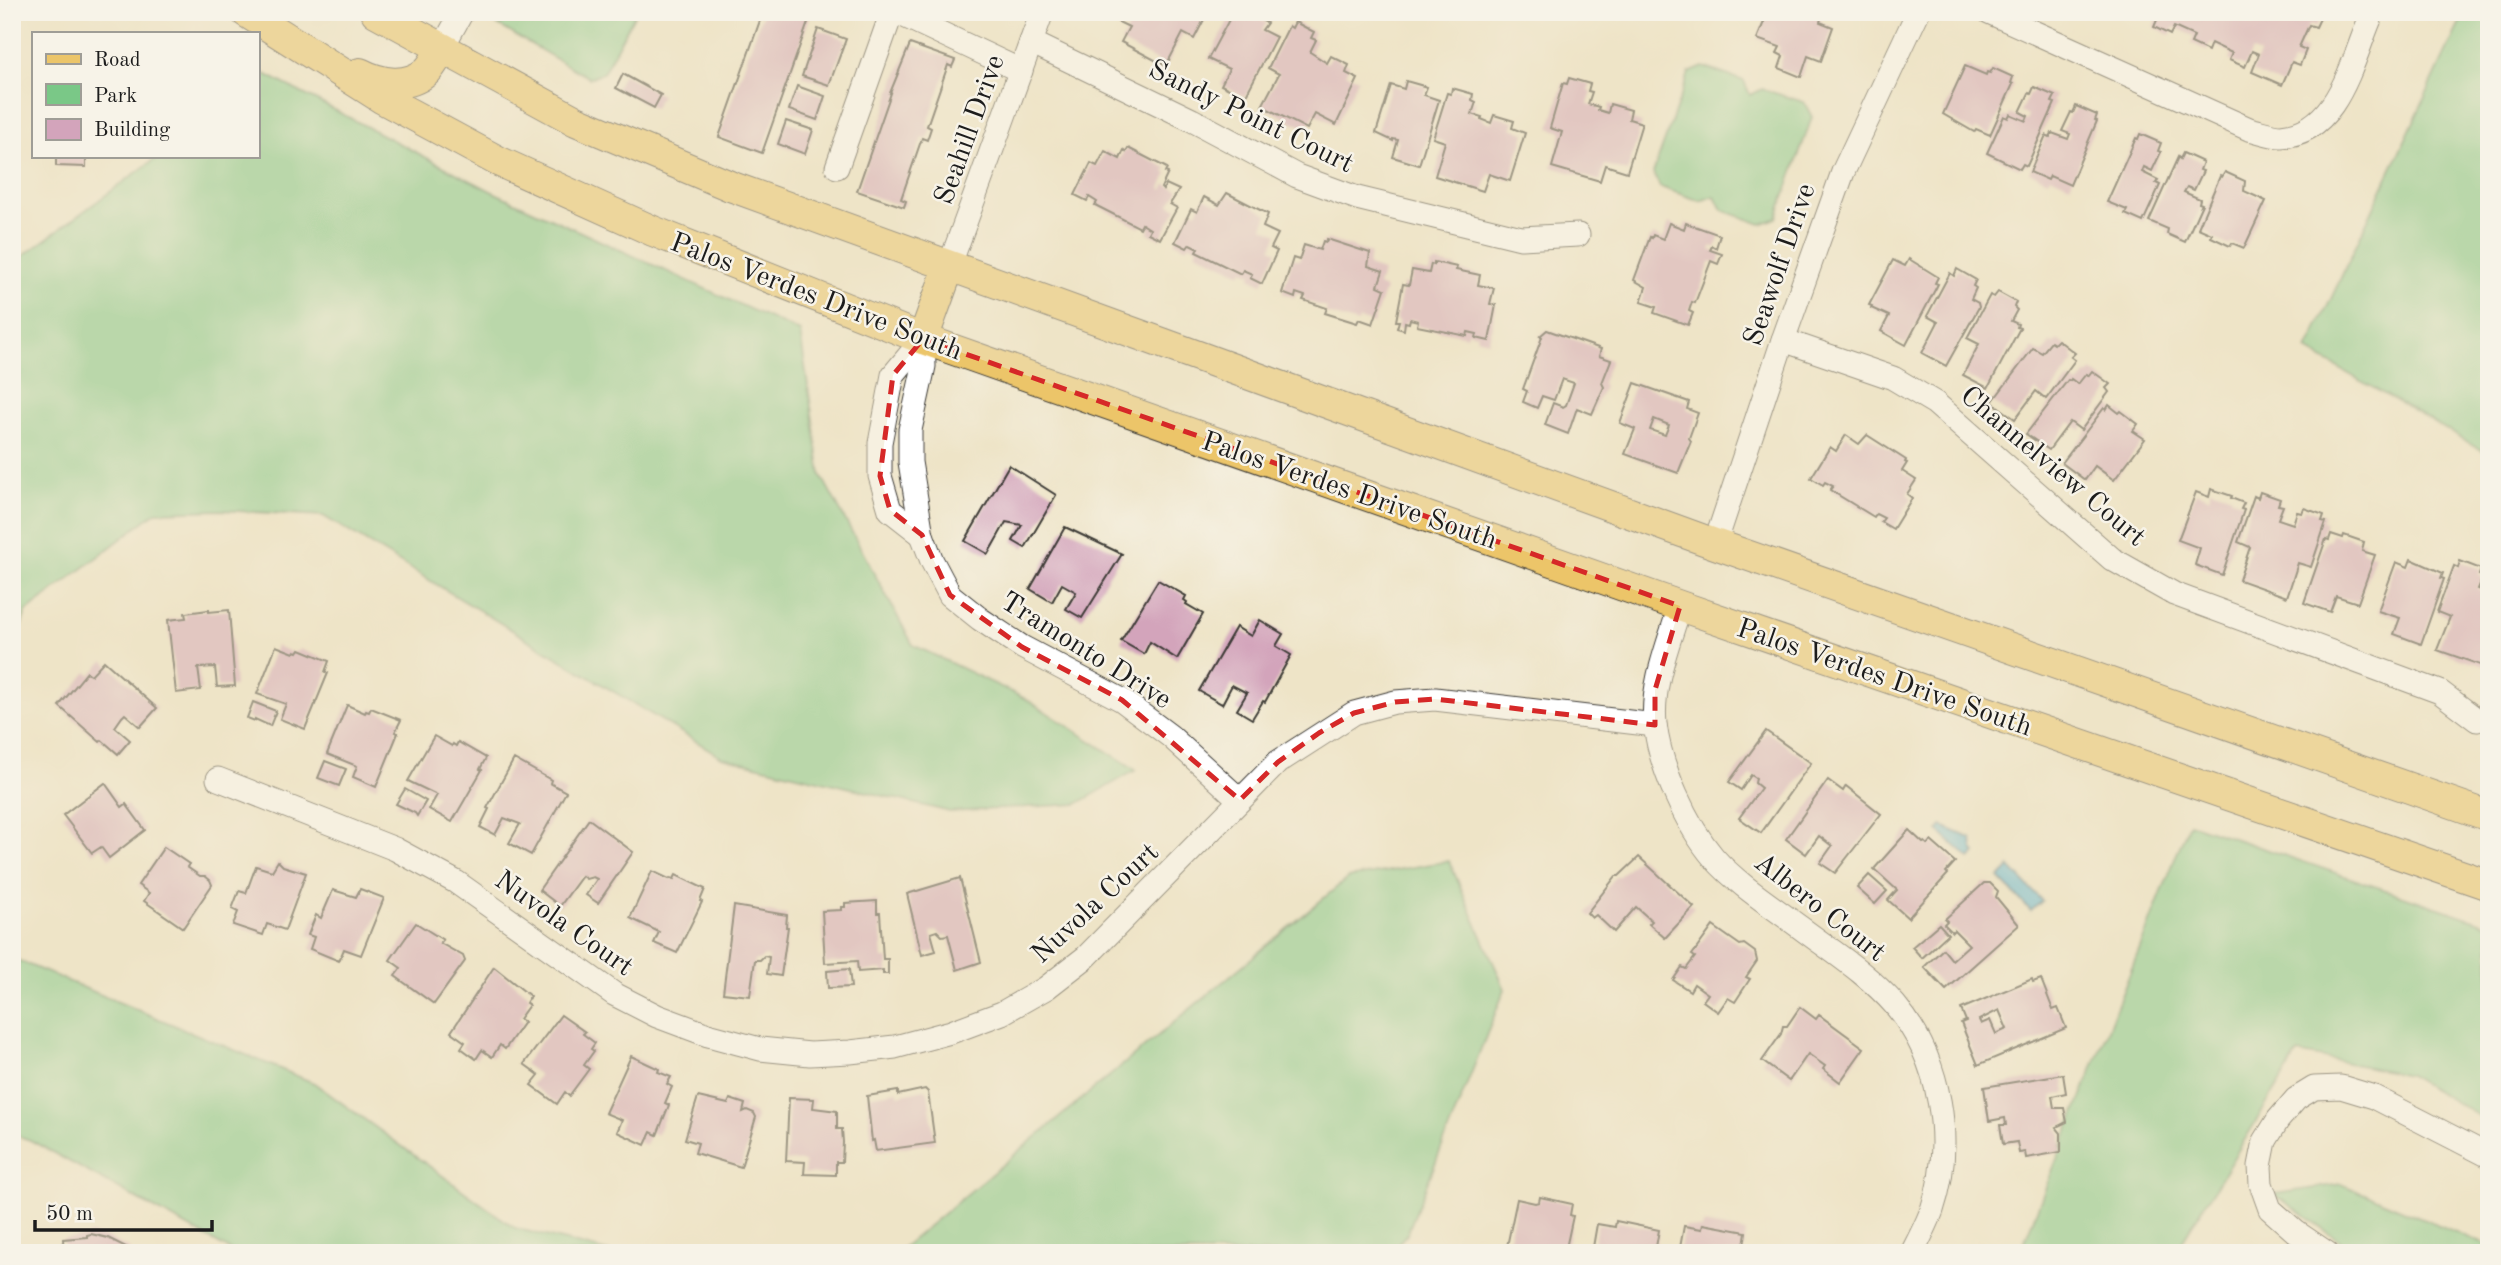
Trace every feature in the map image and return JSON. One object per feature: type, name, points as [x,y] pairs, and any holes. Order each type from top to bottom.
[{"type":"main road","points":[[376,12],[576,121],[657,157],[948,267],[1715,544],[2489,816]]},
{"type":"main road","points":[[250,15],[367,76],[397,84],[414,80],[428,71],[442,48]]},
{"type":"main road","name":"Palos Verdes Drive South","points":[[250,15],[383,99],[498,161],[653,231],[923,339],[1680,606],[2489,885]]},
{"type":"main road","points":[[923,339],[948,267]]},
{"type":"street","points":[[442,48],[462,12]]},
{"type":"street","points":[[837,167],[894,12],[1021,71]]},
{"type":"street","name":"Seahill Drive","points":[[948,267],[1042,12]]},
{"type":"street","name":"Seawolf Drive","points":[[1715,544],[1843,172],[1918,12]]},
{"type":"street","points":[[1989,12],[2249,129],[2280,136],[2306,130],[2326,113],[2344,86],[2373,12]]},
{"type":"street","name":"Sandy Point Court","points":[[1031,43],[1192,120],[1297,176],[1357,198],[1521,238],[1578,235]]},
{"type":"street","name":"Tramonto Drive","points":[[922,535],[890,510],[880,477],[880,443],[893,375],[923,339]]},
{"type":"street","name":"Tramonto Drive","points":[[923,339],[923,366],[910,430],[910,462],[922,535],[950,595],[1022,647],[1122,700],[1170,736],[1240,800]]},
{"type":"street","name":"Channelview Court","points":[[1783,340],[1893,378],[1935,403],[2112,559],[2163,588],[2440,692],[2477,720]]},
{"type":"street","name":"Albero Court","points":[[1680,606],[1655,690],[1655,724],[1679,803],[1693,830],[1716,860],[1747,887],[1868,979],[1895,1006],[1919,1041],[1934,1078],[1944,1130],[1941,1176],[1935,1199],[1912,1253]]},
{"type":"street","name":"Nuvola Court","points":[[218,779],[422,862],[614,994],[657,1016],[708,1035],[760,1049],[810,1054],[895,1047],[951,1032],[1002,1013],[1046,988],[1086,957],[1279,762],[1319,733],[1354,713],[1395,702],[1435,699],[1655,724]]},
{"type":"street","points":[[2327,1253],[2296,1232],[2270,1209],[2261,1184],[2260,1166],[2265,1141],[2296,1099],[2314,1088],[2341,1087],[2374,1097],[2489,1157]]},
{"type":"highlighted area","points":[[923,339],[1680,606],[1655,690],[1655,725],[1435,699],[1395,702],[1354,713],[1319,733],[1278,762],[1240,800],[1122,700],[1022,647],[950,595],[922,535],[890,510],[880,476],[893,375]]},
{"type":"green space","points":[[492,12],[636,12],[603,73],[589,78],[496,24]]},
{"type":"green space","points":[[2465,12],[2489,12],[2489,454],[2307,350]]},
{"type":"green space","points":[[1703,67],[1744,81],[1750,95],[1762,89],[1804,102],[1812,117],[1777,218],[1761,224],[1722,210],[1715,196],[1700,201],[1660,187],[1653,173],[1689,73]]},
{"type":"green space","points":[[259,71],[491,191],[800,332],[821,475],[913,645],[1026,699],[1136,770],[1077,804],[950,812],[722,757],[323,516],[220,510],[156,512],[26,612],[12,653],[12,264],[156,158],[259,158]]},
{"type":"green space","points":[[2189,823],[2489,925],[2489,1122],[2408,1075],[2298,1053],[2175,1253],[2020,1253]]},
{"type":"green space","points":[[1449,861],[1505,989],[1407,1234],[1389,1253],[896,1253],[1348,878]]},
{"type":"green space","points":[[12,958],[314,1083],[515,1228],[612,1253],[235,1253],[30,1140],[12,1134]]},
{"type":"green space","points":[[2341,1184],[2489,1246],[2489,1253],[2357,1253],[2274,1194]]},
{"type":"water","points":[[1942,826],[1972,839],[1976,853],[1970,859],[1938,831]]},
{"type":"water","points":[[2010,867],[2042,901],[2031,911],[1999,878]]},
{"type":"building","points":[[763,12],[811,14],[762,153],[719,137]]},
{"type":"building","points":[[1110,12],[1208,12],[1194,39],[1183,33],[1166,66],[1121,42],[1129,27],[1108,17]]},
{"type":"building","points":[[1768,12],[1823,12],[1820,22],[1833,27],[1821,61],[1808,56],[1801,77],[1779,68],[1783,56],[1777,53],[1780,47],[1757,39]]},
{"type":"building","points":[[2141,12],[2323,12],[2316,27],[2309,25],[2299,47],[2306,50],[2300,65],[2292,62],[2282,85],[2252,72],[2259,54],[2252,51],[2245,67],[2229,60],[2232,53],[2211,43],[2208,51],[2191,43],[2194,36],[2174,27],[2170,35],[2154,27],[2157,20]]},
{"type":"building","points":[[1248,13],[1267,23],[1262,30],[1276,37],[1245,97],[1221,85],[1229,69],[1208,59],[1232,14],[1244,20]]},
{"type":"building","points":[[1295,22],[1314,32],[1311,38],[1316,40],[1310,52],[1327,63],[1331,56],[1349,65],[1346,73],[1358,79],[1336,125],[1315,114],[1307,129],[1262,106],[1279,74],[1268,68],[1289,26],[1292,28]]},
{"type":"building","points":[[818,29],[846,39],[829,85],[802,76]]},
{"type":"building","points":[[910,44],[955,60],[952,67],[948,65],[927,126],[931,128],[927,140],[922,138],[901,199],[906,201],[904,207],[857,191],[890,93]]},
{"type":"building","points":[[1965,66],[1986,75],[1993,68],[2013,77],[2013,84],[1990,135],[1976,129],[1974,132],[1943,114]]},
{"type":"building","points":[[623,74],[661,95],[654,108],[616,88]]},
{"type":"building","points":[[1569,78],[1590,84],[1588,91],[1592,92],[1588,104],[1608,113],[1610,104],[1631,110],[1629,119],[1642,123],[1627,172],[1605,165],[1600,181],[1552,167],[1562,132],[1550,128],[1563,83],[1567,84]]},
{"type":"building","points":[[1406,81],[1427,87],[1424,95],[1439,100],[1419,165],[1393,157],[1398,140],[1393,141],[1376,133],[1391,85],[1404,89]]},
{"type":"building","points":[[797,86],[825,96],[817,120],[789,110]]},
{"type":"building","points":[[2034,87],[2055,96],[2052,102],[2055,103],[2027,166],[2023,164],[2020,169],[1987,153],[2004,116],[2008,118],[2010,114],[2026,121],[2028,116],[2020,112]]},
{"type":"building","points":[[1452,88],[1473,94],[1472,100],[1476,102],[1472,114],[1491,123],[1494,115],[1514,121],[1512,128],[1525,133],[1510,181],[1489,174],[1483,191],[1435,176],[1445,142],[1433,138],[1447,93],[1451,94]]},
{"type":"building","points":[[2076,106],[2097,115],[2097,121],[2070,185],[2050,176],[2048,180],[2030,172],[2046,135],[2050,137],[2052,133],[2068,139],[2070,134],[2062,131]]},
{"type":"building","points":[[786,121],[813,130],[805,154],[778,144]]},
{"type":"building","points":[[2140,134],[2161,143],[2158,151],[2161,152],[2152,171],[2144,167],[2142,172],[2158,180],[2156,183],[2160,185],[2143,222],[2125,214],[2127,210],[2107,202]]},
{"type":"building","points":[[1128,148],[1167,168],[1165,172],[1168,173],[1161,188],[1163,190],[1166,184],[1179,190],[1170,204],[1177,208],[1160,239],[1148,233],[1150,229],[1142,224],[1140,228],[1095,205],[1097,202],[1089,197],[1087,201],[1075,195],[1091,163],[1097,166],[1105,151],[1120,159]]},
{"type":"building","points":[[2183,153],[2203,162],[2200,170],[2203,171],[2194,190],[2187,187],[2184,192],[2200,199],[2199,203],[2202,204],[2185,242],[2167,234],[2168,229],[2149,221],[2178,157],[2180,159]]},
{"type":"building","points":[[56,158],[86,158],[86,167],[56,166]]},
{"type":"building","points":[[2225,172],[2245,181],[2244,191],[2266,201],[2244,248],[2232,243],[2230,246],[2198,228],[2220,176]]},
{"type":"building","points":[[1227,193],[1268,214],[1263,227],[1278,234],[1271,248],[1277,251],[1262,284],[1250,278],[1252,274],[1243,270],[1241,274],[1196,252],[1198,248],[1190,244],[1187,248],[1175,242],[1191,209],[1197,212],[1204,197],[1219,205]]},
{"type":"building","points":[[1669,223],[1684,229],[1686,223],[1720,235],[1716,248],[1712,246],[1710,250],[1722,254],[1718,264],[1711,261],[1695,303],[1692,302],[1689,311],[1693,313],[1688,325],[1654,313],[1656,307],[1641,302],[1646,287],[1634,280],[1650,237],[1653,235],[1663,239]]},
{"type":"building","points":[[1327,239],[1370,253],[1368,266],[1383,271],[1378,286],[1385,289],[1373,324],[1359,319],[1357,323],[1325,313],[1327,308],[1303,300],[1305,296],[1296,293],[1295,298],[1282,293],[1293,258],[1299,260],[1304,245],[1320,250],[1323,241],[1326,242]]},
{"type":"building","points":[[1909,259],[1938,277],[1935,283],[1938,284],[1906,345],[1881,331],[1889,316],[1869,305],[1893,260],[1905,266]]},
{"type":"building","points":[[1434,262],[1480,275],[1478,285],[1494,288],[1490,304],[1496,305],[1489,341],[1476,338],[1477,334],[1468,332],[1467,336],[1417,326],[1418,321],[1410,319],[1409,323],[1405,322],[1404,330],[1397,328],[1403,284],[1409,285],[1412,270],[1429,273]]},
{"type":"building","points":[[1957,269],[1976,280],[1971,299],[1978,303],[1979,307],[1946,366],[1922,353],[1938,322],[1927,316],[1950,273],[1954,276]]},
{"type":"building","points":[[1998,292],[2016,302],[2014,307],[2017,310],[2011,321],[2020,328],[1988,388],[1963,375],[1979,344],[1967,338],[1990,295],[1994,297]]},
{"type":"building","points":[[1547,330],[1601,349],[1599,356],[1611,360],[1602,383],[1604,387],[1592,414],[1577,408],[1568,434],[1545,425],[1553,403],[1563,407],[1566,405],[1574,383],[1562,379],[1554,400],[1542,396],[1537,408],[1523,402],[1527,391],[1523,389],[1542,337],[1540,336]]},
{"type":"building","points":[[2058,340],[2075,353],[2071,357],[2075,360],[2046,399],[2036,391],[2015,419],[1992,402],[2033,348],[2042,353],[2051,342],[2054,344]]},
{"type":"building","points":[[2092,371],[2110,384],[2106,388],[2109,392],[2081,430],[2070,422],[2049,450],[2026,434],[2068,380],[2078,384]]},
{"type":"building","points":[[1635,383],[1689,402],[1687,409],[1698,413],[1689,438],[1691,441],[1678,473],[1625,454],[1635,429],[1620,423]],"holes":[[[1654,419],[1669,425],[1665,435],[1650,430]]]},
{"type":"building","points":[[2109,405],[2138,424],[2133,431],[2145,439],[2114,480],[2095,466],[2085,480],[2062,463]]},
{"type":"building","points":[[1846,435],[1859,444],[1867,435],[1906,460],[1902,471],[1916,480],[1907,494],[1912,498],[1893,529],[1881,522],[1884,518],[1876,514],[1874,517],[1830,490],[1833,486],[1825,482],[1823,485],[1811,478],[1830,447],[1836,451]]},
{"type":"building","points":[[1009,465],[1056,495],[1025,548],[1013,541],[1022,525],[1006,522],[988,554],[965,541]]},
{"type":"building","points":[[2211,489],[2244,503],[2222,575],[2195,565],[2200,548],[2178,540],[2196,492],[2209,497]]},
{"type":"building","points":[[2260,492],[2280,499],[2278,505],[2283,506],[2278,519],[2293,524],[2297,512],[2302,513],[2304,508],[2324,515],[2322,521],[2326,522],[2311,567],[2298,563],[2287,597],[2239,580],[2250,547],[2238,542],[2254,496],[2258,498]]},
{"type":"building","points":[[1065,527],[1122,554],[1082,618],[1066,609],[1076,592],[1062,584],[1052,602],[1030,589]]},
{"type":"building","points":[[2331,534],[2364,542],[2362,551],[2375,555],[2358,603],[2336,596],[2330,612],[2304,603],[2326,539],[2329,540]]},
{"type":"building","points":[[2411,559],[2443,573],[2441,578],[2444,579],[2421,644],[2394,634],[2400,618],[2378,611],[2396,562],[2408,567]]},
{"type":"building","points":[[2460,561],[2481,569],[2479,575],[2483,577],[2478,589],[2489,593],[2489,660],[2486,667],[2437,650],[2450,617],[2437,612],[2454,566],[2458,568]]},
{"type":"building","points":[[1158,580],[1186,596],[1186,604],[1203,614],[1177,659],[1150,642],[1144,654],[1121,641]]},
{"type":"building","points":[[229,610],[235,686],[217,687],[215,667],[198,668],[201,690],[176,693],[168,620],[186,618],[185,613]]},
{"type":"building","points":[[1260,620],[1283,634],[1276,646],[1291,655],[1265,702],[1263,701],[1252,719],[1237,710],[1247,693],[1232,685],[1222,704],[1199,691],[1236,627],[1251,636]]},
{"type":"building","points":[[276,646],[294,653],[300,649],[329,661],[325,672],[328,673],[305,729],[280,719],[286,704],[257,694]]},
{"type":"building","points":[[104,661],[157,708],[140,727],[125,714],[122,717],[115,727],[130,740],[118,754],[59,706],[87,672],[91,675]]},
{"type":"building","points":[[253,702],[276,711],[270,726],[247,718]]},
{"type":"building","points":[[347,705],[365,713],[371,708],[401,720],[376,787],[353,777],[357,766],[327,754]]},
{"type":"building","points":[[1766,731],[1811,763],[1761,833],[1739,818],[1761,788],[1755,783],[1756,778],[1751,775],[1741,790],[1729,782]]},
{"type":"building","points":[[434,736],[452,746],[456,746],[458,742],[486,758],[452,822],[429,809],[437,795],[408,781]]},
{"type":"building","points":[[514,759],[566,792],[531,855],[509,843],[520,824],[504,818],[495,835],[480,827],[489,809],[487,808]]},
{"type":"building","points":[[325,761],[346,769],[339,786],[318,778]]},
{"type":"building","points":[[1828,780],[1843,791],[1846,786],[1881,814],[1835,873],[1820,863],[1832,846],[1819,836],[1806,854],[1786,839]]},
{"type":"building","points":[[105,783],[122,807],[126,804],[145,830],[109,858],[101,847],[92,853],[63,815]]},
{"type":"building","points":[[405,789],[426,801],[417,816],[396,804]]},
{"type":"building","points":[[589,819],[633,852],[598,903],[586,895],[597,879],[586,879],[582,876],[560,906],[539,890]]},
{"type":"building","points":[[1909,830],[1923,843],[1928,845],[1931,841],[1955,862],[1946,872],[1948,874],[1908,918],[1888,900],[1897,890],[1874,869]]},
{"type":"building","points":[[164,847],[189,864],[187,867],[200,876],[205,876],[212,885],[183,928],[144,901],[149,893],[138,885]]},
{"type":"building","points":[[1639,857],[1694,907],[1665,938],[1649,924],[1652,921],[1636,907],[1614,932],[1596,915],[1592,918],[1587,913],[1616,876]]},
{"type":"building","points":[[278,861],[283,866],[306,873],[285,930],[267,924],[263,935],[233,925],[238,912],[232,909],[239,891],[246,893],[256,866],[272,871]]},
{"type":"building","points":[[652,871],[669,879],[674,879],[676,875],[705,889],[700,901],[702,902],[677,953],[654,943],[659,932],[630,918]]},
{"type":"building","points":[[1869,875],[1887,891],[1875,904],[1857,888]]},
{"type":"building","points":[[960,878],[981,962],[957,970],[948,935],[942,936],[937,931],[931,933],[936,951],[922,955],[907,894]]},
{"type":"building","points":[[1984,883],[1990,883],[1998,891],[1996,897],[2019,925],[1946,990],[1924,967],[1943,949],[1952,960],[1969,945],[1944,924],[1947,921],[1945,919]]},
{"type":"building","points":[[360,889],[384,898],[361,955],[344,949],[339,961],[310,949],[314,937],[308,935],[316,915],[321,918],[333,890],[356,897]]},
{"type":"building","points":[[877,901],[883,959],[888,959],[888,974],[883,974],[883,970],[858,972],[857,961],[825,963],[822,911],[841,910],[845,903]]},
{"type":"building","points":[[734,906],[787,915],[788,927],[781,976],[767,974],[769,957],[755,960],[750,996],[723,993]]},
{"type":"building","points":[[416,923],[443,940],[440,943],[463,956],[465,961],[434,1004],[395,976],[401,968],[390,960]]},
{"type":"building","points":[[1939,924],[1948,934],[1922,958],[1912,947]]},
{"type":"building","points":[[1713,926],[1755,952],[1757,961],[1746,977],[1750,979],[1735,1002],[1728,998],[1718,1012],[1703,1001],[1708,994],[1694,984],[1690,991],[1673,980],[1682,967],[1686,969],[1695,957],[1692,955]]},
{"type":"building","points":[[494,967],[530,996],[526,1003],[529,1005],[519,1019],[524,1022],[505,1049],[500,1045],[492,1057],[482,1050],[476,1059],[461,1048],[465,1042],[451,1032]]},
{"type":"building","points":[[849,969],[851,987],[828,988],[827,971]]},
{"type":"building","points":[[2032,979],[2033,982],[2041,979],[2053,1010],[2058,1008],[2066,1028],[1978,1065],[1961,1023],[1966,1021],[1961,1009]],"holes":[[[1999,1010],[2007,1029],[1996,1034],[1990,1020],[1981,1024],[1979,1020]]]},
{"type":"building","points":[[1800,1007],[1816,1019],[1819,1015],[1864,1048],[1840,1082],[1823,1069],[1825,1066],[1808,1054],[1789,1081],[1762,1061],[1781,1034],[1783,1026],[1787,1026]]},
{"type":"building","points":[[561,1015],[585,1032],[583,1034],[595,1043],[591,1049],[594,1051],[584,1065],[589,1069],[569,1096],[565,1092],[557,1104],[531,1085],[539,1075],[524,1064]]},
{"type":"building","points":[[631,1056],[671,1077],[667,1084],[672,1087],[665,1103],[669,1105],[657,1135],[651,1132],[645,1145],[617,1132],[622,1120],[605,1113]]},
{"type":"building","points":[[2063,1074],[2066,1093],[2052,1096],[2054,1108],[2064,1108],[2067,1122],[2056,1127],[2061,1133],[2061,1152],[2026,1158],[2025,1152],[2019,1153],[2017,1142],[2003,1144],[2000,1125],[2006,1125],[2005,1118],[1989,1121],[1984,1087]]},
{"type":"building","points":[[925,1089],[928,1092],[935,1143],[876,1151],[874,1140],[872,1141],[867,1096],[898,1091],[898,1095]]},
{"type":"building","points":[[698,1097],[728,1104],[730,1099],[745,1104],[743,1112],[747,1110],[754,1113],[756,1117],[741,1167],[695,1153],[698,1143],[685,1139]]},
{"type":"building","points":[[789,1098],[814,1099],[813,1108],[837,1111],[837,1129],[842,1129],[843,1142],[842,1162],[836,1162],[836,1175],[804,1174],[805,1162],[786,1161]]},
{"type":"building","points":[[1540,1197],[1572,1204],[1570,1215],[1573,1216],[1565,1253],[1506,1251],[1517,1199],[1535,1203],[1539,1202]]},
{"type":"building","points":[[1616,1221],[1659,1230],[1655,1253],[1592,1253],[1597,1224],[1615,1227]]},
{"type":"building","points":[[1703,1224],[1746,1232],[1743,1253],[1679,1253],[1684,1226],[1702,1229]]},
{"type":"building","points":[[91,1234],[108,1238],[130,1249],[129,1253],[64,1253],[63,1239],[87,1237]]}]
